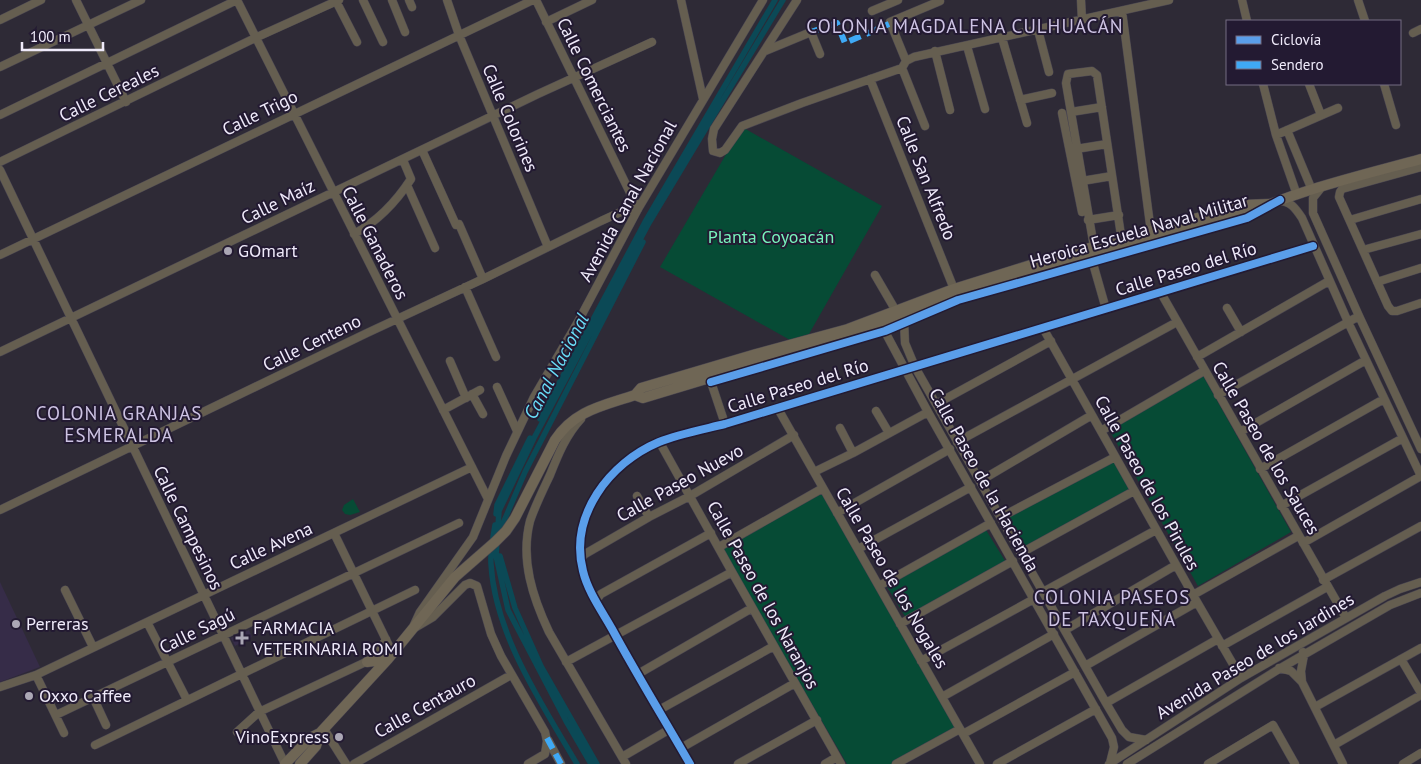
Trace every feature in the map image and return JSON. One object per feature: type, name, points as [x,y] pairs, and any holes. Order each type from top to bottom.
[{"type":"main road","name":"Heroica Escuela Naval Militar","points":[[635,395],[643,398],[711,380],[881,325],[955,296],[1091,253],[1246,214],[1280,200],[1421,158]]},
{"type":"main road","name":"Heroica Escuela Naval Militar","points":[[1122,244],[1151,232],[1244,205],[1269,204]]},
{"type":"main road","name":"Heroica Escuela Naval Militar","points":[[901,317],[954,289],[1091,253]]},
{"type":"main road","name":"Heroica Escuela Naval Militar","points":[[322,731],[390,656],[446,587],[459,573],[500,538],[515,518],[555,440],[563,428],[583,412],[635,395],[641,388],[756,354],[848,329],[881,325]]},
{"type":"main road","points":[[368,681],[368,670],[363,664],[390,656]]},
{"type":"main road","points":[[285,764],[310,738],[322,731]]},
{"type":"main road","points":[[300,764],[316,746],[322,731]]},
{"type":"street","points":[[0,20],[41,0]]},
{"type":"street","points":[[76,0],[126,102]]},
{"type":"street","points":[[0,67],[141,0]]},
{"type":"street","points":[[0,115],[237,0]]},
{"type":"street","name":"Calle Ganaderos","points":[[237,0],[488,499]]},
{"type":"street","points":[[363,0],[383,42]]},
{"type":"street","points":[[392,0],[405,32]]},
{"type":"street","name":"Calle Colorines","points":[[448,0],[459,35],[548,247]]},
{"type":"street","name":"Calle Trigo","points":[[0,254],[534,0]]},
{"type":"street","name":"Calle Comerciantes","points":[[534,0],[638,209]]},
{"type":"street","points":[[546,22],[592,0]]},
{"type":"street","points":[[681,0],[703,99]]},
{"type":"street","name":"Avenida Canal Nacional","points":[[413,629],[420,612],[473,537],[517,431],[534,397],[579,320],[638,209],[763,0]]},
{"type":"street","points":[[797,0],[714,130],[712,139],[713,151],[720,153],[725,150],[742,126],[750,122],[870,79],[935,52],[1168,0]]},
{"type":"street","points":[[872,11],[898,0]]},
{"type":"street","points":[[1081,0],[1082,20]]},
{"type":"street","points":[[1247,20],[1242,1],[1252,0]]},
{"type":"street","points":[[1358,0],[1365,20]]},
{"type":"street","points":[[338,1],[357,42]]},
{"type":"street","name":"Calle Cereales","points":[[0,162],[255,38],[338,1]]},
{"type":"street","points":[[925,126],[889,24],[921,4],[940,1]]},
{"type":"street","points":[[1122,10],[1151,232]]},
{"type":"street","points":[[1038,30],[1049,72]]},
{"type":"street","points":[[764,51],[811,32],[820,54]]},
{"type":"street","points":[[1002,38],[1026,123]]},
{"type":"street","name":"Calle Maíz","points":[[0,352],[573,77],[652,42]]},
{"type":"street","points":[[967,46],[986,109]]},
{"type":"street","points":[[935,52],[950,110]]},
{"type":"street","points":[[1091,253],[1088,220],[1066,83],[1068,74],[1092,71],[1096,73],[1122,244]]},
{"type":"street","name":"Calle San Alfredo","points":[[870,79],[954,289]]},
{"type":"street","points":[[1263,85],[1276,135],[1297,195]]},
{"type":"street","points":[[1308,85],[1321,115]]},
{"type":"street","points":[[1384,85],[1396,125]]},
{"type":"street","points":[[1020,100],[1052,93]]},
{"type":"street","points":[[1071,112],[1102,108]]},
{"type":"street","points":[[1276,135],[1338,108]]},
{"type":"street","points":[[1062,113],[1091,253],[1106,309]]},
{"type":"street","points":[[1287,130],[1316,189],[1313,198],[1313,213],[1358,316],[1421,449]]},
{"type":"street","points":[[1076,148],[1107,144]]},
{"type":"street","points":[[422,150],[456,225],[459,224],[483,279]]},
{"type":"street","points":[[354,234],[380,217],[411,179],[402,160]]},
{"type":"street","points":[[1421,167],[1342,190],[1339,196],[1388,306],[1392,310],[1398,310],[1421,303]]},
{"type":"street","name":"Calle Campesinos","points":[[0,170],[285,764]]},
{"type":"street","points":[[1082,181],[1112,176]]},
{"type":"street","points":[[406,186],[434,248]]},
{"type":"street","points":[[1350,220],[1421,199]]},
{"type":"street","points":[[1280,200],[1288,202],[1302,218],[1329,281],[1421,476],[1302,544]]},
{"type":"street","name":"Heroica Escuela Naval Militar","points":[[1091,253],[1247,218],[1280,200]]},
{"type":"street","name":"Calle Centeno","points":[[0,510],[625,210],[638,209]]},
{"type":"street","points":[[1088,220],[1119,215]]},
{"type":"street","points":[[1362,250],[1421,234]]},
{"type":"street","name":"Calle Paseo del Río","points":[[690,764],[615,635],[583,572],[580,538],[583,523],[602,486],[621,465],[659,441],[725,424],[1313,246]]},
{"type":"street","points":[[1377,282],[1421,268]]},
{"type":"street","points":[[875,276],[901,317]]},
{"type":"street","points":[[1197,358],[1329,281]]},
{"type":"street","points":[[465,287],[496,357]]},
{"type":"street","name":"Calle Paseo de los Sauces","points":[[1160,293],[1346,618]]},
{"type":"street","points":[[1227,308],[1241,332]]},
{"type":"street","points":[[1218,395],[1358,316]]},
{"type":"street","name":"Heroica Escuela Naval Militar","points":[[881,325],[901,317]]},
{"type":"street","name":"Calle Paseo de la Hacienda","points":[[901,317],[905,343],[915,367],[1122,730]]},
{"type":"street","points":[[957,442],[1177,322]]},
{"type":"street","name":"Calle Paseo de la Hacienda","points":[[881,325],[1112,738]]},
{"type":"street","name":"Calle Paseo de los Pirules","points":[[1043,328],[1114,457],[1242,678]]},
{"type":"street","points":[[1359,345],[1369,338]]},
{"type":"street","points":[[936,404],[1051,341]]},
{"type":"street","points":[[1240,432],[1366,360]]},
{"type":"street","points":[[450,361],[473,394],[483,414]]},
{"type":"street","points":[[1101,431],[1204,370]]},
{"type":"street","points":[[711,380],[725,424]]},
{"type":"street","points":[[497,386],[517,431]]},
{"type":"street","points":[[443,410],[473,394]]},
{"type":"street","points":[[1260,469],[1384,399]]},
{"type":"street","points":[[601,406],[582,419],[573,428],[560,449],[530,521],[526,544],[528,573],[535,598],[549,632],[624,761],[670,729]]},
{"type":"street","name":"Calle Paseo de los Nogales","points":[[777,407],[980,764]]},
{"type":"street","points":[[876,411],[889,433]]},
{"type":"street","points":[[814,472],[928,412]]},
{"type":"street","points":[[980,481],[1092,415]]},
{"type":"street","points":[[840,428],[853,453]]},
{"type":"street","points":[[943,438],[952,433]]},
{"type":"street","name":"Calle Paseo Nuevo","points":[[581,558],[794,435]]},
{"type":"street","points":[[1281,506],[1403,438]]},
{"type":"street","name":"Calle Paseo de los Naranjos","points":[[659,441],[839,760]]},
{"type":"street","points":[[837,513],[950,449]]},
{"type":"street","points":[[956,460],[965,454]]},
{"type":"street","points":[[1001,518],[1114,457]]},
{"type":"street","name":"Calle Avena","points":[[0,687],[36,674],[94,647],[472,467]]},
{"type":"street","points":[[858,549],[971,487]]},
{"type":"street","points":[[718,547],[823,488]]},
{"type":"street","points":[[1021,553],[1134,491]]},
{"type":"street","points":[[637,496],[649,518]]},
{"type":"street","name":"Calle Sagú","points":[[56,715],[459,522]]},
{"type":"street","points":[[879,586],[991,523]]},
{"type":"street","points":[[1106,703],[1325,584],[1421,526]]},
{"type":"street","points":[[1043,592],[1156,530]]},
{"type":"street","points":[[334,533],[386,639],[390,656]]},
{"type":"street","points":[[596,600],[601,594],[711,534]]},
{"type":"street","points":[[1193,595],[1298,536]]},
{"type":"street","points":[[900,624],[1013,561]]},
{"type":"street","points":[[1065,630],[1176,565]]},
{"type":"street","points":[[566,662],[732,572]]},
{"type":"street","name":"Avenida Paseo de los Jardines","points":[[1109,764],[1274,659],[1400,589],[1421,582]]},
{"type":"street","points":[[413,629],[433,617],[462,587],[468,583],[474,584],[478,588],[491,634],[511,675],[543,726],[547,738],[561,764]]},
{"type":"street","points":[[65,590],[94,647]]},
{"type":"street","points":[[95,745],[415,590]]},
{"type":"street","name":"Avenida Paseo de los Jardines","points":[[1130,763],[1187,725],[1279,669],[1390,605],[1421,593]]},
{"type":"street","points":[[921,661],[1034,599]]},
{"type":"street","points":[[1085,666],[1197,602]]},
{"type":"street","points":[[638,674],[752,608]]},
{"type":"street","points":[[147,622],[188,700]]},
{"type":"street","points":[[942,697],[1054,634]]},
{"type":"street","points":[[237,732],[260,712],[363,664],[379,652],[386,639]]},
{"type":"street","points":[[1299,645],[1304,655],[1301,671],[1302,682]]},
{"type":"street","points":[[659,710],[774,646]]},
{"type":"street","points":[[1315,706],[1421,648]]},
{"type":"street","points":[[1070,664],[1080,658]]},
{"type":"street","points":[[1274,659],[1279,669],[1291,671],[1302,682],[1343,764]]},
{"type":"street","points":[[1334,745],[1421,694],[1401,659]]},
{"type":"street","points":[[896,764],[1076,672]]},
{"type":"street","points":[[36,674],[64,733]]},
{"type":"street","name":"Calle Centauro","points":[[354,764],[511,675]]},
{"type":"street","points":[[681,748],[795,683]]},
{"type":"street","points":[[93,697],[106,725]]},
{"type":"street","points":[[1199,705],[1205,714]]},
{"type":"street","points":[[998,764],[1096,709]]},
{"type":"street","points":[[1182,716],[1187,725]]},
{"type":"street","points":[[738,764],[817,720]]},
{"type":"street","points":[[1208,764],[1273,725],[1293,763]]},
{"type":"street","points":[[1109,764],[1114,747],[1112,738],[1118,739],[1121,737],[1122,730]]},
{"type":"street","points":[[1122,730],[1129,737],[1146,740]]},
{"type":"street","points":[[322,731],[346,764]]},
{"type":"street","points":[[528,764],[545,754],[547,738]]},
{"type":"street","points":[[1403,764],[1421,753]]},
{"type":"street","points":[[825,764],[839,760]]},
{"type":"shaded area","points":[[0,582],[40,667],[0,682]]},
{"type":"shaded area","name":"FARMACIA VETERINARIA ROMI","points":[[249,630],[252,637],[235,646],[231,638]]},
{"type":"green space","name":"Planta Coyoacán","points":[[742,127],[882,206],[809,334],[790,340],[660,267]]},
{"type":"green space","points":[[1201,372],[1291,532],[1198,586],[1107,426]]},
{"type":"green space","points":[[1111,455],[1131,489],[1024,549],[1006,517]]},
{"type":"green space","points":[[825,484],[963,726],[895,764],[847,764],[718,544]]},
{"type":"green space","points":[[353,499],[360,512],[350,515],[345,514],[342,510],[344,505]]},
{"type":"green space","points":[[986,530],[1007,564],[906,618],[886,585]]},
{"type":"waterway","name":"Canal Nacional","points":[[540,419],[645,222],[775,0]]},
{"type":"waterway","name":"Canal Nacional","points":[[591,764],[566,721],[508,610],[496,556],[499,511],[534,438],[649,223],[783,0]]},
{"type":"waterway","name":"Canal Nacional","points":[[501,532],[525,472],[643,242]]},
{"type":"waterway","name":"Canal Nacional","points":[[496,514],[497,505],[530,438]]},
{"type":"waterway","name":"Canal Nacional","points":[[495,525],[491,549],[491,564],[494,591],[501,617],[522,668],[577,764]]},
{"type":"waterway","name":"Canal Nacional","points":[[500,556],[515,608],[541,666],[597,764]]},
{"type":"marked path","points":[[811,32],[837,23],[845,43],[889,24]]},
{"type":"marked path","points":[[547,738],[561,764]]},
{"type":"cycle path","points":[[711,382],[885,331],[958,300],[1247,218],[1280,200]]},
{"type":"cycle path","points":[[690,764],[596,601],[583,571],[580,551],[582,531],[588,512],[597,494],[624,463],[641,451],[659,442],[725,424],[1313,246]]},
{"type":"place","name":"GOmart","points":[[228,251]]},
{"type":"place","name":"Perreras","points":[[16,624]]},
{"type":"place","name":"FARMACIA VETERINARIA ROMI","points":[[242,638]]},
{"type":"place","name":"Oxxo Caffee","points":[[29,696]]},
{"type":"place","name":"VinoExpress","points":[[339,737]]},
{"type":"district","name":"COLONIA MAGDALENA CULHUACÁN","points":[[965,26]]},
{"type":"district","name":"COLONIA GRANJAS ESMERALDA","points":[[119,424]]},
{"type":"district","name":"COLONIA PASEOS DE TAXQUEÑA","points":[[1112,608]]}]
